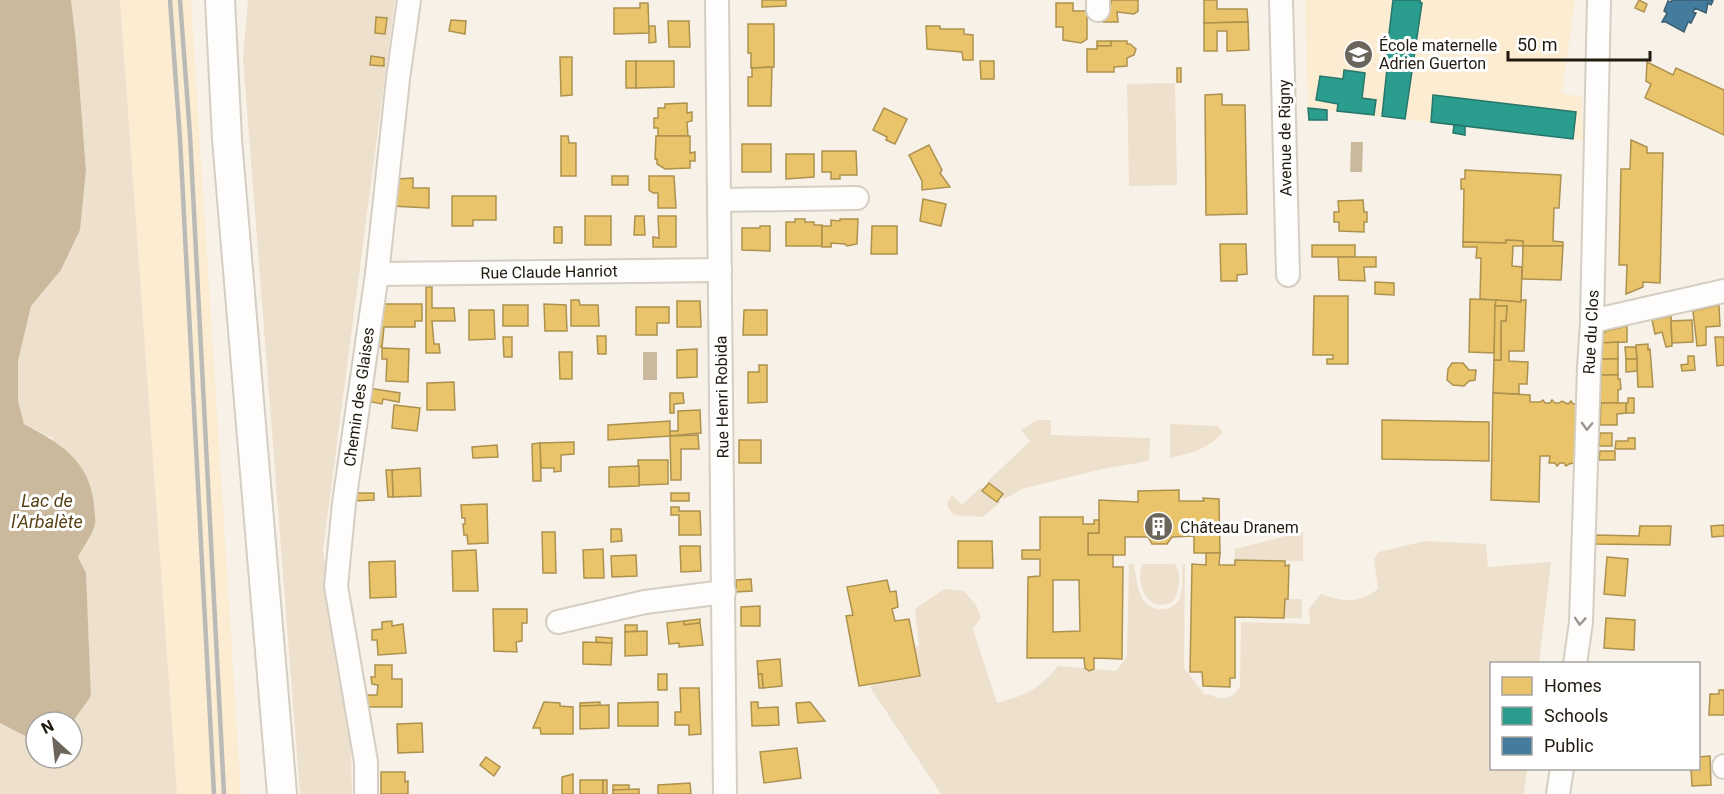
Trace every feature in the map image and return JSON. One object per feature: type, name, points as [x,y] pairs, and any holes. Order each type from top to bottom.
[{"type":"main road","points":[[220,0],[227,139],[282,794]]},
{"type":"main road","points":[[227,139],[234,0]]},
{"type":"street","name":"Chemin des Glaises","points":[[366,794],[366,762],[336,586],[344,503],[377,274],[398,78],[409,0]]},
{"type":"street","name":"Rue Henri Robida","points":[[717,0],[725,794]]},
{"type":"street","name":"Avenue de Rigny","points":[[1281,0],[1288,275]]},
{"type":"street","name":"Rue du Clos","points":[[1575,662],[1581,622],[1592,321],[1599,0]]},
{"type":"street","points":[[720,200],[857,198]]},
{"type":"street","name":"Rue Claude Hanriot","points":[[377,274],[720,270]]},
{"type":"street","points":[[1592,321],[1724,291]]},
{"type":"street","points":[[558,622],[645,602],[724,592]]},
{"type":"street","points":[[1558,794],[1562,770]]},
{"type":"shaded area","points":[[71,0],[120,0],[177,794],[0,794],[0,723],[24,735],[24,770],[84,770],[84,710],[81,710],[91,696],[86,573],[77,557],[95,524],[52,438],[24,424],[18,401],[18,361],[31,306],[61,270],[80,230],[86,170]]},
{"type":"shaded area","points":[[120,0],[191,0],[241,794],[177,794]]},
{"type":"shaded area","points":[[248,0],[395,0],[323,550],[351,751],[352,794],[300,794],[243,58]]},
{"type":"shaded area","points":[[1305,0],[1575,0],[1562,93],[1582,97],[1583,140],[1308,108]]},
{"type":"shaded area","points":[[1175,83],[1177,185],[1129,186],[1127,84]]},
{"type":"shaded area","points":[[1037,420],[1051,420],[1051,435],[1150,438],[1149,461],[1102,469],[1022,489],[1004,499],[1001,497],[1003,493],[987,482],[1030,441],[1021,430]]},
{"type":"shaded area","points":[[1170,424],[1218,426],[1222,432],[1218,438],[1206,446],[1170,458]]},
{"type":"shaded area","points":[[981,487],[984,489],[983,492],[997,502],[999,500],[1001,502],[983,517],[954,515],[948,508],[947,502],[952,495],[962,505]]},
{"type":"shaded area","points":[[1303,532],[1303,561],[1235,560],[1235,549]]},
{"type":"shaded area","points":[[1425,541],[1486,544],[1488,567],[1551,562],[1539,662],[1490,662],[1490,770],[1527,770],[1524,794],[941,794],[870,687],[919,645],[915,609],[944,589],[964,591],[976,605],[981,617],[973,629],[997,703],[1031,691],[1058,666],[1116,671],[1127,656],[1129,564],[1134,564],[1138,587],[1145,601],[1156,609],[1165,609],[1170,608],[1180,598],[1183,564],[1185,564],[1184,668],[1205,695],[1209,694],[1218,698],[1230,697],[1240,686],[1241,622],[1310,624],[1309,609],[1321,594],[1351,600],[1371,594],[1378,589],[1374,559],[1379,552]]},
{"type":"shaded area","points":[[1143,564],[1175,564],[1179,573],[1179,583],[1172,602],[1163,605],[1156,604],[1145,595],[1140,580]]},
{"type":"shaded area","points":[[1285,599],[1302,599],[1302,618],[1284,618]]},
{"type":"water","name":"Lac de l'Arbalète","points":[[0,0],[71,0],[86,170],[80,230],[61,270],[31,306],[18,361],[18,401],[24,424],[50,438],[71,455],[80,465],[91,490],[95,524],[78,557],[86,573],[91,696],[81,710],[24,710],[24,735],[0,723]]},
{"type":"water","points":[[1351,142],[1363,142],[1362,172],[1350,172]]},
{"type":"water","points":[[643,352],[657,352],[657,380],[643,380]]},
{"type":"building: Homes","points":[[762,0],[786,0],[786,6],[762,7]]},
{"type":"building: Homes","points":[[1112,0],[1138,0],[1138,11],[1134,14],[1117,12],[1118,22],[1103,22],[1103,3],[1111,3]]},
{"type":"building: Homes","points":[[1204,0],[1217,0],[1217,9],[1247,9],[1248,22],[1204,23]]},
{"type":"building: Homes","points":[[1639,0],[1647,4],[1644,12],[1635,8]]},
{"type":"building: Homes","points":[[640,3],[648,3],[649,33],[614,34],[614,8],[640,8]]},
{"type":"building: Homes","points":[[1056,3],[1073,3],[1073,11],[1087,11],[1087,39],[1081,43],[1063,40],[1063,27],[1056,27]]},
{"type":"building: Homes","points":[[376,17],[387,18],[385,34],[375,33]]},
{"type":"building: Homes","points":[[451,20],[466,21],[465,34],[449,31]]},
{"type":"building: Homes","points":[[668,21],[689,21],[690,47],[669,47]]},
{"type":"building: Homes","points":[[1248,22],[1249,50],[1227,51],[1227,31],[1217,31],[1217,51],[1204,51],[1204,23]]},
{"type":"building: Homes","points":[[748,24],[774,24],[774,67],[751,68],[751,53],[748,53]]},
{"type":"building: Homes","points":[[649,26],[655,26],[656,42],[649,43]]},
{"type":"building: Homes","points":[[926,26],[940,26],[940,29],[964,29],[964,34],[973,35],[973,60],[963,60],[962,52],[927,49]]},
{"type":"building: Homes","points":[[1097,41],[1111,41],[1111,46],[1097,46]]},
{"type":"building: Homes","points":[[1111,41],[1127,41],[1127,44],[1136,49],[1134,55],[1127,58],[1127,66],[1114,67],[1114,72],[1087,72],[1087,49],[1111,46]]},
{"type":"building: Homes","points":[[371,56],[384,58],[384,66],[370,65]]},
{"type":"building: Homes","points":[[560,57],[572,57],[572,95],[561,96]]},
{"type":"building: Homes","points":[[626,61],[636,61],[636,88],[626,88]]},
{"type":"building: Homes","points":[[636,61],[674,61],[674,87],[636,88]]},
{"type":"building: Homes","points":[[980,61],[994,61],[994,79],[981,79]]},
{"type":"building: Homes","points":[[1647,62],[1673,75],[1676,68],[1724,90],[1724,135],[1645,98],[1651,84],[1646,81]]},
{"type":"building: Homes","points":[[772,67],[771,106],[748,106],[748,77],[752,77],[752,68]]},
{"type":"building: Homes","points":[[1177,68],[1181,68],[1181,82],[1177,82]]},
{"type":"building: Homes","points":[[1222,94],[1222,105],[1245,105],[1247,214],[1206,215],[1205,95]]},
{"type":"building: Homes","points":[[687,103],[687,113],[692,112],[692,121],[687,122],[688,136],[658,136],[658,128],[654,128],[654,118],[658,118],[658,108],[665,108],[665,104]]},
{"type":"building: Homes","points":[[884,108],[907,119],[895,144],[873,130]]},
{"type":"building: Homes","points":[[561,136],[568,136],[569,143],[576,143],[576,176],[561,176]]},
{"type":"building: Homes","points":[[656,136],[690,136],[690,153],[695,152],[695,161],[690,161],[690,168],[665,169],[657,164],[657,159],[655,159]]},
{"type":"building: Homes","points":[[1631,140],[1647,147],[1647,153],[1663,153],[1660,283],[1643,282],[1643,287],[1626,294],[1627,265],[1619,265],[1621,169],[1630,169]]},
{"type":"building: Homes","points":[[742,144],[771,144],[771,172],[742,172]]},
{"type":"building: Homes","points":[[929,145],[942,170],[940,173],[950,187],[922,190],[922,181],[909,155]]},
{"type":"building: Homes","points":[[822,151],[856,151],[857,175],[840,175],[840,179],[831,179],[831,172],[822,172]]},
{"type":"building: Homes","points":[[786,154],[814,154],[814,177],[786,179]]},
{"type":"building: Homes","points":[[1465,170],[1561,175],[1559,208],[1554,208],[1553,241],[1563,242],[1563,246],[1523,246],[1523,241],[1506,240],[1506,243],[1463,242],[1464,189],[1461,189],[1461,179],[1465,179]]},
{"type":"building: Homes","points":[[612,176],[628,176],[628,185],[612,185]]},
{"type":"building: Homes","points":[[649,176],[674,176],[676,208],[658,208],[658,193],[649,190]]},
{"type":"building: Homes","points":[[413,178],[413,188],[429,188],[429,208],[391,206],[395,179]]},
{"type":"building: Homes","points":[[452,196],[496,196],[496,220],[473,220],[473,226],[452,226]]},
{"type":"building: Homes","points":[[923,199],[946,204],[941,226],[920,221]]},
{"type":"building: Homes","points":[[1363,200],[1364,212],[1367,212],[1364,232],[1339,231],[1339,222],[1334,222],[1334,212],[1339,212],[1338,201]]},
{"type":"building: Homes","points":[[585,216],[611,216],[611,245],[585,245]]},
{"type":"building: Homes","points":[[635,216],[644,216],[645,235],[634,235]]},
{"type":"building: Homes","points":[[658,216],[676,216],[676,247],[653,247],[653,237],[659,238]]},
{"type":"building: Homes","points":[[795,219],[805,219],[805,222],[822,225],[822,246],[786,246],[786,222],[795,222]]},
{"type":"building: Homes","points":[[840,219],[858,219],[857,244],[847,246],[831,243],[831,247],[822,247],[822,226],[831,226],[831,220],[840,221]]},
{"type":"building: Homes","points":[[760,226],[770,226],[770,251],[742,250],[742,228],[760,228]]},
{"type":"building: Homes","points":[[872,226],[897,226],[897,254],[871,254]]},
{"type":"building: Homes","points":[[554,227],[562,227],[562,243],[554,243]]},
{"type":"building: Homes","points":[[1506,240],[1523,241],[1523,246],[1513,246],[1512,266],[1522,267],[1521,302],[1480,299],[1481,258],[1476,258],[1477,247],[1463,247],[1463,242],[1506,243]]},
{"type":"building: Homes","points":[[1220,244],[1246,244],[1247,274],[1237,275],[1237,281],[1221,281]]},
{"type":"building: Homes","points":[[1312,245],[1355,245],[1355,257],[1312,257]]},
{"type":"building: Homes","points":[[1523,246],[1563,246],[1561,280],[1522,279]]},
{"type":"building: Homes","points":[[1338,257],[1376,257],[1376,267],[1364,267],[1365,281],[1339,280]]},
{"type":"building: Homes","points":[[1375,282],[1394,283],[1394,295],[1375,294]]},
{"type":"building: Homes","points":[[426,287],[432,287],[432,308],[454,308],[455,321],[432,321],[434,344],[439,344],[440,353],[426,353]]},
{"type":"building: Homes","points":[[1314,296],[1348,296],[1348,364],[1327,364],[1327,359],[1333,359],[1333,355],[1313,355]]},
{"type":"building: Homes","points":[[1470,299],[1496,300],[1494,353],[1469,352]]},
{"type":"building: Homes","points":[[571,300],[579,300],[580,305],[598,305],[599,326],[571,326]]},
{"type":"building: Homes","points":[[1496,300],[1521,302],[1521,300],[1526,300],[1524,351],[1509,351],[1509,361],[1528,362],[1527,384],[1519,384],[1519,394],[1493,393],[1494,360],[1501,360],[1501,321],[1506,321],[1507,306],[1495,306]]},
{"type":"building: Homes","points":[[677,301],[700,301],[701,327],[677,327]]},
{"type":"building: Homes","points":[[379,304],[422,304],[422,321],[415,321],[415,327],[384,327],[382,347],[373,346]]},
{"type":"building: Homes","points":[[544,304],[566,305],[567,331],[545,331]]},
{"type":"building: Homes","points":[[503,305],[528,305],[528,326],[503,326]]},
{"type":"building: Homes","points":[[1719,305],[1720,326],[1706,327],[1706,345],[1697,346],[1693,311]]},
{"type":"building: Homes","points":[[1495,306],[1507,306],[1506,321],[1501,321],[1501,360],[1494,360]]},
{"type":"building: Homes","points":[[636,307],[669,307],[669,323],[657,323],[657,335],[636,335]]},
{"type":"building: Homes","points":[[469,310],[494,310],[495,339],[469,340]]},
{"type":"building: Homes","points":[[744,310],[767,310],[767,335],[743,335]]},
{"type":"building: Homes","points":[[1671,316],[1672,346],[1666,347],[1662,332],[1655,334],[1652,320]]},
{"type":"building: Homes","points":[[1692,320],[1693,342],[1672,343],[1671,321]]},
{"type":"building: Homes","points":[[1627,326],[1627,342],[1601,343],[1601,337],[1606,331]]},
{"type":"building: Homes","points":[[597,336],[606,336],[606,354],[598,354]]},
{"type":"building: Homes","points":[[503,337],[512,337],[512,357],[504,357]]},
{"type":"building: Homes","points":[[1715,337],[1724,337],[1724,365],[1717,366]]},
{"type":"building: Homes","points":[[1618,342],[1618,359],[1601,359],[1601,343]]},
{"type":"building: Homes","points":[[1648,344],[1653,387],[1638,387],[1636,345]]},
{"type":"building: Homes","points":[[1625,347],[1636,347],[1637,359],[1626,359]]},
{"type":"building: Homes","points":[[382,348],[409,349],[408,382],[386,381],[387,359],[382,359]]},
{"type":"building: Homes","points":[[697,349],[697,377],[677,378],[677,350]]},
{"type":"building: Homes","points":[[559,352],[572,352],[572,379],[560,379]]},
{"type":"building: Homes","points":[[1688,356],[1694,356],[1695,370],[1682,371],[1681,365],[1688,364]]},
{"type":"building: Homes","points":[[1601,359],[1618,359],[1618,375],[1601,375]]},
{"type":"building: Homes","points":[[1626,359],[1637,359],[1637,371],[1626,372]]},
{"type":"building: Homes","points":[[1452,363],[1463,363],[1469,370],[1476,370],[1475,380],[1469,381],[1464,386],[1453,385],[1447,380],[1448,369]]},
{"type":"building: Homes","points":[[759,365],[767,365],[767,402],[748,403],[748,372],[759,372]]},
{"type":"building: Homes","points":[[1601,375],[1618,375],[1621,389],[1618,390],[1618,403],[1600,403]]},
{"type":"building: Homes","points":[[454,382],[455,410],[427,410],[427,383]]},
{"type":"building: Homes","points":[[368,388],[400,393],[399,402],[383,399],[382,404],[366,401]]},
{"type":"building: Homes","points":[[670,393],[683,393],[684,403],[674,404],[674,413],[670,413]]},
{"type":"building: Homes","points":[[1493,393],[1530,395],[1530,402],[1543,400],[1545,403],[1550,403],[1552,400],[1555,403],[1562,401],[1568,404],[1571,401],[1573,404],[1579,404],[1575,466],[1573,463],[1566,466],[1560,463],[1557,466],[1555,463],[1549,463],[1550,456],[1540,456],[1539,502],[1491,500]]},
{"type":"building: Homes","points":[[1628,398],[1634,398],[1634,413],[1626,413]]},
{"type":"building: Homes","points":[[1601,403],[1626,403],[1626,413],[1617,414],[1617,425],[1600,425]]},
{"type":"building: Homes","points":[[394,405],[420,408],[417,431],[392,428]]},
{"type":"building: Homes","points":[[700,410],[701,433],[670,436],[670,431],[678,431],[678,411]]},
{"type":"building: Homes","points":[[1382,420],[1489,422],[1489,461],[1382,459]]},
{"type":"building: Homes","points":[[670,421],[670,436],[608,440],[608,425]]},
{"type":"building: Homes","points":[[1600,433],[1612,433],[1612,446],[1599,446]]},
{"type":"building: Homes","points":[[698,435],[699,449],[681,449],[681,480],[671,480],[670,436]]},
{"type":"building: Homes","points":[[1628,438],[1635,438],[1635,449],[1615,449],[1616,441],[1628,441]]},
{"type":"building: Homes","points":[[739,440],[761,440],[761,463],[739,463]]},
{"type":"building: Homes","points":[[574,442],[574,454],[561,455],[561,471],[554,472],[554,468],[541,468],[540,443]]},
{"type":"building: Homes","points":[[540,443],[541,481],[533,481],[532,444]]},
{"type":"building: Homes","points":[[497,445],[498,457],[473,458],[472,447]]},
{"type":"building: Homes","points":[[1600,451],[1615,451],[1615,460],[1599,460]]},
{"type":"building: Homes","points":[[638,460],[668,460],[668,484],[639,485]]},
{"type":"building: Homes","points":[[639,466],[639,486],[609,487],[609,467]]},
{"type":"building: Homes","points":[[420,468],[421,496],[393,497],[392,470]]},
{"type":"building: Homes","points":[[386,470],[392,470],[393,497],[388,497]]},
{"type":"building: Homes","points":[[989,483],[1003,494],[997,502],[982,491]]},
{"type":"building: Homes","name":"Château Dranem","points":[[1179,490],[1179,501],[1219,499],[1220,553],[1194,553],[1194,536],[1172,537],[1167,544],[1152,544],[1148,537],[1125,537],[1125,555],[1088,555],[1088,533],[1099,533],[1099,500],[1138,502],[1138,491]]},
{"type":"building: Homes","points":[[354,493],[374,493],[374,500],[353,501]]},
{"type":"building: Homes","points":[[671,493],[689,493],[689,501],[671,501]]},
{"type":"building: Homes","points":[[487,504],[488,543],[468,544],[467,535],[464,535],[465,518],[462,518],[461,505]]},
{"type":"building: Homes","points":[[671,507],[679,507],[679,511],[700,511],[701,535],[679,535],[679,515],[671,515]]},
{"type":"building: Homes","points":[[1040,517],[1083,517],[1083,524],[1094,524],[1094,520],[1099,520],[1099,533],[1088,533],[1088,555],[1113,555],[1113,567],[1123,567],[1122,659],[1094,658],[1094,669],[1089,671],[1085,668],[1084,658],[1027,658],[1028,577],[1040,576],[1040,559],[1022,559],[1022,550],[1040,550]],"holes":[[[1053,580],[1079,580],[1080,631],[1053,632]]]},
{"type":"building: Homes","points":[[1724,525],[1724,536],[1712,537],[1711,526]]},
{"type":"building: Homes","points":[[1640,526],[1671,526],[1670,545],[1596,544],[1596,535],[1639,536]]},
{"type":"building: Homes","points":[[611,529],[621,529],[622,541],[611,542]]},
{"type":"building: Homes","points":[[542,532],[555,532],[556,573],[543,573]]},
{"type":"building: Homes","points":[[958,541],[992,541],[993,568],[958,568]]},
{"type":"building: Homes","points":[[680,546],[700,546],[701,571],[681,572]]},
{"type":"building: Homes","points":[[603,549],[604,578],[584,578],[583,550]]},
{"type":"building: Homes","points":[[476,550],[478,591],[453,591],[452,551]]},
{"type":"building: Homes","points":[[1206,553],[1220,553],[1219,565],[1235,565],[1235,560],[1285,561],[1285,566],[1289,565],[1288,599],[1285,599],[1284,618],[1235,617],[1235,678],[1230,678],[1230,687],[1203,686],[1202,672],[1190,672],[1192,564],[1206,565]]},
{"type":"building: Homes","points":[[636,555],[637,576],[612,577],[611,556]]},
{"type":"building: Homes","points":[[1607,557],[1628,559],[1625,596],[1604,594]]},
{"type":"building: Homes","points":[[395,561],[396,597],[370,598],[369,562]]},
{"type":"building: Homes","points":[[751,579],[752,591],[736,592],[736,580]]},
{"type":"building: Homes","points":[[887,580],[890,592],[896,591],[898,607],[892,609],[895,621],[909,619],[920,676],[859,686],[846,616],[853,615],[847,587]]},
{"type":"building: Homes","points":[[760,606],[760,626],[741,626],[741,607]]},
{"type":"building: Homes","points":[[493,609],[527,609],[527,623],[522,623],[522,641],[516,642],[517,652],[494,651]]},
{"type":"building: Homes","points":[[1606,618],[1635,620],[1634,650],[1604,648]]},
{"type":"building: Homes","points":[[700,619],[700,623],[684,625],[684,621]]},
{"type":"building: Homes","points":[[392,621],[392,626],[403,624],[406,653],[378,655],[377,640],[372,640],[372,630],[382,629],[382,622]]},
{"type":"building: Homes","points":[[684,621],[684,625],[700,623],[703,645],[679,647],[679,643],[669,644],[667,623]]},
{"type":"building: Homes","points":[[625,625],[637,625],[637,631],[625,632]]},
{"type":"building: Homes","points":[[647,631],[647,655],[625,656],[625,632]]},
{"type":"building: Homes","points":[[596,637],[612,638],[612,643],[596,642]]},
{"type":"building: Homes","points":[[583,642],[612,643],[611,665],[583,664]]},
{"type":"building: Homes","points":[[780,659],[782,686],[763,688],[762,674],[758,674],[757,661]]},
{"type":"building: Homes","points":[[375,665],[392,665],[392,679],[402,679],[402,707],[369,707],[365,695],[377,695],[378,685],[372,684],[371,677],[375,677]]},
{"type":"building: Homes","points":[[658,674],[667,674],[667,690],[658,690]]},
{"type":"building: Homes","points":[[758,674],[762,674],[763,688],[759,688]]},
{"type":"building: Homes","points":[[680,688],[699,688],[701,734],[689,735],[689,725],[675,725],[675,712],[681,712]]},
{"type":"building: Homes","points":[[1719,690],[1724,690],[1724,715],[1709,715],[1710,694],[1719,694]]},
{"type":"building: Homes","points":[[544,702],[573,707],[573,734],[541,734],[540,728],[533,728]]},
{"type":"building: Homes","points":[[600,702],[600,706],[580,706],[580,703]]},
{"type":"building: Homes","points":[[658,702],[658,726],[618,726],[618,703]]},
{"type":"building: Homes","points":[[751,702],[758,702],[758,708],[778,707],[779,725],[752,726]]},
{"type":"building: Homes","points":[[810,702],[825,721],[798,723],[796,703]]},
{"type":"building: Homes","points":[[609,705],[609,728],[580,729],[580,706]]},
{"type":"building: Homes","points":[[422,723],[423,752],[398,753],[397,724]]},
{"type":"building: Homes","points":[[797,748],[801,778],[764,783],[760,752]]},
{"type":"building: Homes","points":[[1710,756],[1711,785],[1692,786],[1691,770],[1700,770],[1700,757]]},
{"type":"building: Homes","points":[[486,757],[500,767],[494,776],[480,765]]},
{"type":"building: Homes","points":[[381,772],[405,772],[408,794],[381,794]]},
{"type":"building: Homes","points":[[573,774],[573,794],[562,794],[562,777]]},
{"type":"building: Homes","points":[[580,780],[603,780],[603,794],[580,794]]},
{"type":"building: Homes","points":[[603,780],[607,780],[607,794],[603,794]]},
{"type":"building: Homes","points":[[690,783],[691,794],[658,794],[658,785]]},
{"type":"building: Homes","points":[[613,785],[629,785],[629,790],[613,790]]},
{"type":"building: Homes","points":[[639,789],[639,794],[613,794],[613,790]]},
{"type":"building: Schools","points":[[1393,0],[1420,0],[1422,3],[1405,119],[1382,116]]},
{"type":"building: Schools","points":[[1344,70],[1365,73],[1362,98],[1376,100],[1374,115],[1337,111],[1338,104],[1316,100],[1320,76],[1343,79]]},
{"type":"building: Schools","points":[[1433,95],[1576,112],[1573,139],[1431,122]]},
{"type":"building: Schools","points":[[1308,108],[1327,110],[1327,120],[1309,120]]},
{"type":"building: Schools","points":[[1454,125],[1465,126],[1465,135],[1453,133]]},
{"type":"building: Public","points":[[1668,1],[1713,1],[1711,5],[1708,3],[1706,13],[1695,8],[1693,12],[1696,13],[1691,23],[1688,22],[1684,32],[1662,22],[1667,13],[1664,11]]},
{"type":"railway","points":[[170,0],[180,139],[214,794]]},
{"type":"railway","points":[[180,0],[190,135],[224,794]]},
{"type":"place","name":"École maternelle Adrien Guerton","points":[[1358,54]]},
{"type":"place","name":"Château Dranem","points":[[1159,527]]}]
